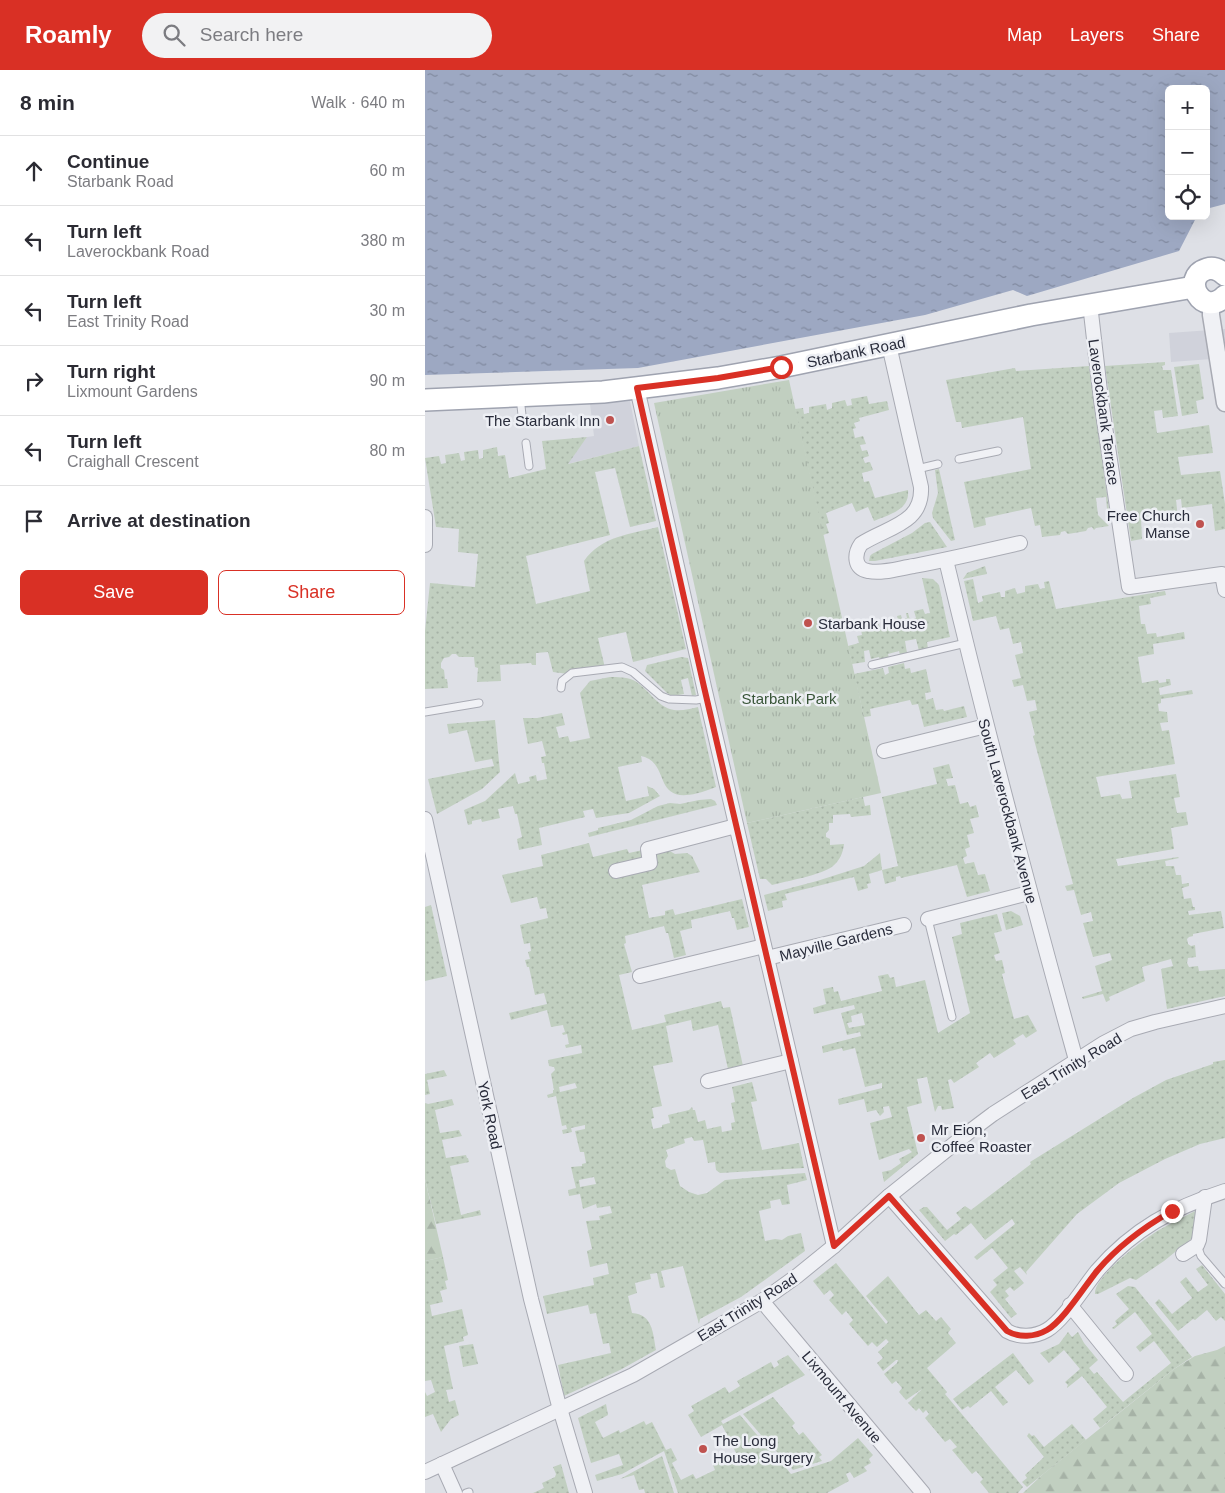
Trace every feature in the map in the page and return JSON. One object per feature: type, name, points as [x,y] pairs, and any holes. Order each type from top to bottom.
[{"type":"main road","points":[[1218,300],[1199,298],[1194,287],[1196,278],[1204,270],[1216,269],[1225,275]]},
{"type":"main road","name":"Starbank Road","points":[[425,400],[521,406],[745,374],[1031,315],[1090,304],[1175,292],[1194,287]]},
{"type":"street","points":[[1218,300],[1211,315],[1225,404]]},
{"type":"street","name":"Laverockbank Terrace","points":[[1090,304],[1101,400],[1129,587],[1222,574],[1225,590]]},
{"type":"street","points":[[889,345],[922,497],[919,508],[907,519],[861,544],[857,550],[857,562],[864,570],[875,572],[946,560],[1020,543]]},
{"type":"street","points":[[637,388],[736,826],[834,1246]]},
{"type":"street","points":[[425,517],[425,545]]},
{"type":"street","name":"South Laverockbank Avenue","points":[[946,560],[1029,894],[1076,1060]]},
{"type":"street","points":[[884,751],[986,726]]},
{"type":"street","name":"York Road","points":[[425,819],[428,848],[531,1299],[585,1493]]},
{"type":"street","points":[[616,871],[650,863],[647,849],[736,826]]},
{"type":"street","points":[[928,919],[1029,894]]},
{"type":"street","name":"Mayville Gardens","points":[[640,976],[905,925]]},
{"type":"street","name":"East Trinity Road","points":[[425,1472],[633,1375],[762,1301],[797,1276],[834,1246],[889,1196],[993,1114],[1104,1043],[1131,1030],[1174,1017],[1225,1006]]},
{"type":"street","points":[[708,1081],[791,1061]]},
{"type":"street","points":[[889,1196],[1007,1331],[1012,1334],[1027,1336],[1041,1333],[1055,1324],[1105,1262],[1132,1237],[1172,1211],[1225,1191]]},
{"type":"street","points":[[1183,1254],[1197,1245],[1201,1233],[1205,1197]]},
{"type":"street","name":"Lixmount Avenue","points":[[762,1301],[923,1493]]},
{"type":"street","points":[[1070,1305],[1126,1374]]},
{"type":"street","points":[[442,1464],[463,1493]]},
{"type":"lane","points":[[526,443],[529,466]]},
{"type":"lane","points":[[959,459],[998,451]]},
{"type":"lane","points":[[917,469],[938,464]]},
{"type":"lane","points":[[872,666],[966,643]]},
{"type":"lane","points":[[561,688],[563,681],[572,673],[622,667],[633,672],[661,696],[669,700],[707,698]]},
{"type":"lane","points":[[425,712],[479,703]]},
{"type":"lane","points":[[928,919],[952,1017]]},
{"type":"lane","points":[[1197,1245],[1201,1256],[1225,1284]]},
{"type":"shaded area","points":[[1225,329],[1225,358],[1171,362],[1169,333]]},
{"type":"shaded area","name":"The Starbank Inn","points":[[630,401],[639,446],[567,464],[587,437],[594,436],[590,404]]},
{"type":"green space","points":[[1165,362],[1165,365],[1162,366],[1163,370],[1171,370],[1178,416],[1163,418],[1162,410],[1154,411],[1157,433],[1209,425],[1213,453],[1178,457],[1181,475],[1220,471],[1225,504],[1225,529],[1215,531],[1212,504],[1182,508],[1181,499],[1176,500],[1178,518],[1173,519],[1172,514],[1155,517],[1152,513],[1147,514],[1146,518],[1141,519],[1142,539],[1131,541],[1105,366]]},
{"type":"green space","points":[[1199,364],[1204,399],[1196,401],[1198,413],[1182,416],[1174,367]]},
{"type":"green space","points":[[1089,366],[1109,509],[1107,509],[1106,497],[1096,498],[1098,515],[1109,526],[1094,530],[1092,527],[1086,531],[1068,534],[1065,531],[1061,532],[1060,535],[1042,537],[1040,525],[1035,526],[1031,508],[985,518],[986,525],[974,528],[964,482],[1031,469],[1023,417],[962,428],[961,422],[956,422],[946,380],[1015,368],[1016,371]]},
{"type":"green space","name":"Starbank Park","points":[[789,380],[881,793],[747,823],[654,403]]},
{"type":"green space","points":[[867,396],[869,404],[887,401],[889,410],[859,418],[860,421],[854,423],[856,428],[853,429],[855,438],[863,436],[866,444],[860,445],[862,451],[867,450],[869,456],[863,458],[865,463],[870,462],[873,470],[862,473],[864,482],[869,481],[875,498],[908,490],[908,497],[898,510],[874,521],[868,507],[856,512],[852,503],[826,513],[829,523],[826,524],[829,533],[823,535],[795,409],[803,408],[804,414],[809,413],[809,407],[826,404],[827,410],[832,408],[832,403],[845,400],[847,406],[852,405],[851,399]]},
{"type":"green space","points":[[587,437],[568,464],[639,446],[656,521],[630,527],[615,468],[595,472],[610,535],[526,556],[536,604],[590,591],[584,561],[591,553],[599,546],[617,537],[658,527],[686,649],[633,662],[626,632],[598,638],[605,668],[568,674],[553,672],[548,652],[536,653],[536,665],[531,663],[500,665],[501,681],[477,682],[478,668],[475,667],[474,657],[459,657],[456,654],[452,654],[444,658],[441,663],[448,688],[425,689],[425,631],[430,583],[475,587],[478,554],[458,552],[459,529],[436,527],[425,458],[439,456],[441,464],[446,463],[445,455],[459,453],[461,461],[465,460],[464,452],[478,450],[479,459],[483,458],[483,450],[497,447],[498,456],[505,455],[509,478],[546,469],[542,441]]},
{"type":"green space","points":[[939,469],[955,540],[951,541],[933,518],[932,513],[938,493],[935,470]]},
{"type":"green space","points":[[930,522],[947,547],[869,561],[872,554],[912,533],[925,523]]},
{"type":"green space","points":[[985,566],[987,574],[963,579],[967,573]]},
{"type":"green space","points":[[922,578],[933,579],[939,585],[950,637],[927,642],[928,649],[919,651],[916,639],[905,641],[907,653],[900,655],[899,651],[888,654],[889,658],[880,660],[879,657],[871,659],[869,650],[864,651],[865,662],[852,664],[848,646],[859,643],[857,636],[862,635],[860,624],[864,623],[865,628],[870,627],[869,622],[878,620],[880,629],[899,625],[897,616],[901,615],[902,620],[907,618],[906,613],[908,613],[910,620],[916,618],[914,611],[923,609],[925,614],[930,613]]},
{"type":"green space","points":[[973,579],[978,603],[983,601],[982,596],[1000,592],[1001,597],[1005,597],[1005,591],[1015,588],[1017,594],[1025,592],[1025,586],[1038,584],[1040,589],[1045,588],[1044,582],[1049,581],[1056,609],[1165,591],[1166,595],[1150,598],[1151,604],[1139,606],[1141,624],[1145,624],[1147,634],[1156,633],[1157,637],[1184,632],[1185,639],[1153,644],[1154,654],[1138,657],[1142,683],[1158,680],[1159,683],[1166,682],[1166,679],[1170,679],[1171,685],[1159,688],[1160,695],[1192,690],[1193,694],[1161,699],[1161,703],[1158,704],[1159,711],[1167,712],[1168,722],[1160,723],[1162,731],[1169,730],[1175,764],[1096,777],[1101,797],[1120,794],[1122,799],[1132,798],[1129,781],[1176,774],[1180,797],[1174,798],[1177,813],[1186,812],[1188,825],[1171,828],[1174,849],[1116,859],[1118,866],[1179,858],[1165,861],[1166,866],[1174,866],[1176,875],[1181,875],[1182,884],[1189,883],[1189,886],[1182,888],[1184,899],[1191,898],[1193,907],[1195,907],[1195,910],[1188,911],[1189,915],[1221,911],[1224,928],[1193,934],[1193,936],[1189,937],[1187,939],[1188,944],[1191,946],[1195,945],[1196,957],[1188,958],[1187,963],[1189,967],[1198,966],[1199,971],[1225,969],[1225,996],[1167,1009],[1161,969],[1173,966],[1171,959],[1142,967],[1145,981],[1109,997],[1110,1000],[1106,1002],[1103,994],[1083,999],[1082,997],[1102,991],[1095,966],[1112,960],[1110,953],[1093,957],[1083,923],[1093,921],[1091,912],[1081,915],[1074,890],[1067,891],[1065,886],[1073,884],[1033,736],[1035,735],[1029,712],[1037,710],[1035,700],[1027,701],[1023,685],[1014,687],[1012,680],[1021,678],[1015,655],[1023,653],[1021,642],[1013,644],[1009,628],[1000,630],[996,616],[973,621],[964,581]]},
{"type":"green space","points":[[681,657],[688,658],[696,695],[692,696],[688,678],[681,680],[684,694],[672,696],[645,671],[647,665]]},
{"type":"green space","points":[[904,663],[905,669],[910,668],[911,673],[926,669],[931,692],[925,693],[926,700],[933,698],[936,710],[943,709],[944,711],[964,706],[967,717],[924,727],[918,704],[912,705],[910,700],[870,709],[871,716],[864,717],[854,674],[883,668],[885,675],[889,673],[888,667]]},
{"type":"green space","points":[[610,677],[624,678],[639,683],[657,701],[668,708],[680,710],[698,707],[716,787],[694,794],[680,795],[670,791],[651,760],[641,756],[642,762],[618,767],[626,801],[649,796],[647,786],[654,789],[660,796],[629,813],[596,818],[593,809],[583,811],[585,817],[539,828],[542,845],[519,850],[517,839],[522,837],[517,814],[515,814],[513,806],[498,809],[500,818],[482,822],[481,819],[472,821],[472,824],[468,825],[464,810],[485,801],[515,773],[518,784],[530,781],[529,777],[536,775],[537,781],[547,779],[541,757],[546,756],[542,741],[528,744],[523,718],[537,718],[562,713],[565,725],[556,727],[559,738],[568,736],[570,742],[590,738],[580,693],[590,681]]},
{"type":"green space","points":[[495,720],[500,772],[482,789],[437,814],[428,779],[494,766],[492,759],[475,762],[467,730],[449,734],[447,724]]},
{"type":"green space","points":[[949,764],[953,778],[946,779],[948,786],[955,785],[960,804],[968,802],[970,807],[976,805],[979,817],[970,819],[974,833],[967,835],[970,847],[965,849],[967,856],[963,858],[965,864],[974,862],[978,875],[985,874],[990,891],[967,897],[957,865],[901,878],[900,876],[896,877],[896,881],[885,884],[882,870],[898,866],[882,797],[937,784],[933,768]]},
{"type":"green space","points":[[863,797],[865,806],[870,805],[871,815],[851,817],[850,814],[833,815],[833,823],[829,823],[826,837],[830,839],[830,845],[844,844],[841,856],[833,866],[813,875],[772,885],[766,879],[760,879],[747,823]]},
{"type":"green space","points":[[711,799],[717,805],[589,837],[588,833],[598,830],[598,828],[631,820],[658,806]]},
{"type":"green space","points":[[589,843],[593,857],[627,849],[629,853],[661,846],[675,854],[687,853],[692,856],[700,872],[642,885],[649,918],[665,915],[665,911],[673,909],[675,915],[742,899],[749,927],[737,930],[730,911],[691,920],[692,928],[680,931],[686,955],[674,958],[668,933],[666,933],[664,926],[625,936],[626,943],[624,944],[632,972],[619,975],[632,1030],[666,1022],[664,1015],[721,1001],[723,1008],[730,1007],[743,1066],[728,1069],[718,1025],[693,1031],[691,1020],[666,1026],[673,1062],[653,1066],[662,1106],[652,1108],[654,1118],[651,1119],[653,1129],[670,1123],[668,1115],[689,1110],[692,1107],[695,1110],[698,1122],[705,1120],[707,1129],[721,1126],[722,1132],[732,1130],[731,1123],[735,1122],[731,1103],[735,1102],[732,1087],[752,1082],[757,1101],[751,1102],[762,1150],[799,1143],[804,1168],[720,1173],[716,1170],[715,1162],[708,1163],[703,1140],[694,1141],[692,1137],[684,1139],[685,1143],[666,1150],[668,1156],[665,1161],[666,1167],[671,1170],[675,1169],[680,1186],[698,1195],[707,1193],[725,1180],[805,1173],[807,1180],[787,1185],[790,1204],[782,1205],[780,1199],[770,1201],[771,1208],[759,1211],[765,1241],[782,1240],[788,1236],[801,1233],[805,1251],[741,1297],[700,1319],[699,1324],[683,1266],[661,1271],[665,1287],[660,1288],[657,1273],[650,1274],[651,1279],[635,1283],[637,1293],[628,1296],[632,1313],[639,1314],[648,1321],[653,1332],[656,1350],[620,1370],[564,1396],[558,1365],[611,1353],[609,1343],[603,1344],[596,1313],[590,1314],[588,1305],[547,1314],[543,1296],[594,1285],[593,1278],[609,1274],[607,1263],[590,1267],[587,1251],[592,1249],[586,1221],[600,1220],[599,1216],[612,1213],[610,1206],[597,1208],[596,1204],[583,1209],[580,1194],[569,1196],[568,1190],[576,1188],[571,1167],[582,1166],[582,1164],[586,1163],[584,1152],[580,1152],[575,1131],[585,1129],[585,1125],[571,1128],[572,1132],[563,1134],[562,1130],[567,1129],[566,1125],[562,1126],[556,1096],[548,1098],[547,1095],[553,1093],[554,1090],[551,1074],[555,1070],[554,1067],[549,1066],[548,1060],[582,1053],[581,1045],[566,1048],[565,1045],[569,1044],[567,1034],[563,1035],[562,1033],[565,1032],[563,1025],[551,1027],[547,1010],[511,1020],[509,1013],[547,1004],[544,993],[535,995],[529,967],[527,967],[525,960],[530,959],[528,952],[531,951],[530,943],[524,944],[520,925],[548,918],[546,908],[540,909],[537,897],[511,903],[502,875],[543,866],[541,855]],"holes":[[[575,1083],[577,1088],[560,1092],[559,1087]],[[594,1177],[596,1184],[580,1187],[579,1180]]]},
{"type":"green space","points":[[880,853],[882,870],[869,874],[871,883],[867,884],[868,888],[858,891],[854,877],[785,894],[787,900],[782,901],[783,907],[768,911],[764,895],[864,866]]},
{"type":"green space","points":[[431,905],[447,976],[425,981],[425,907]]},
{"type":"green space","points":[[1011,911],[1020,916],[1023,925],[1006,930],[1002,913]]},
{"type":"green space","points":[[997,914],[1002,931],[994,933],[1000,953],[994,955],[996,961],[1002,960],[1005,973],[1002,974],[1014,1019],[1028,1015],[1037,1031],[1026,1038],[1023,1034],[1013,1040],[1016,1044],[994,1058],[990,1053],[976,1063],[979,1067],[954,1083],[951,1079],[948,1080],[954,1108],[942,1110],[941,1106],[938,1106],[935,1112],[927,1077],[917,1079],[922,1103],[907,1107],[918,1154],[884,1182],[882,1172],[891,1170],[901,1163],[899,1159],[912,1152],[909,1149],[879,1160],[870,1123],[892,1117],[889,1106],[883,1107],[884,1112],[880,1116],[876,1110],[867,1112],[864,1099],[839,1105],[838,1099],[882,1088],[882,1083],[865,1087],[855,1048],[843,1051],[842,1048],[823,1053],[822,1046],[861,1036],[860,1032],[847,1035],[841,1013],[855,1009],[854,1005],[814,1014],[813,1008],[826,1004],[823,989],[833,987],[834,992],[838,991],[841,1001],[882,991],[878,976],[888,974],[890,978],[894,977],[896,987],[925,980],[938,1033],[970,1013],[952,937],[962,934],[960,923]],"holes":[[[862,1013],[865,1025],[849,1028],[847,1023],[852,1022],[851,1016]]]},
{"type":"green space","points":[[1225,1060],[1225,1138],[1200,1144],[1165,1159],[1119,1183],[1077,1214],[1026,1272],[1027,1275],[1020,1267],[1014,1271],[1024,1283],[1014,1291],[1010,1287],[1005,1291],[1009,1296],[1005,1299],[1017,1314],[1011,1318],[990,1292],[997,1285],[993,1280],[1008,1268],[992,1248],[977,1260],[974,1257],[1015,1224],[1012,1219],[985,1240],[971,1223],[945,1241],[919,1210],[927,1207],[947,1230],[961,1219],[956,1213],[965,1206],[971,1210],[1031,1164],[1030,1162],[1133,1098],[1166,1080],[1213,1064],[1213,1062]]},
{"type":"green space","points":[[444,1070],[447,1076],[427,1080],[430,1094],[425,1095],[425,1074]]},
{"type":"green space","points":[[452,1099],[454,1105],[435,1110],[440,1133],[459,1130],[462,1136],[442,1140],[446,1158],[466,1155],[468,1158],[469,1162],[450,1166],[461,1215],[480,1210],[481,1215],[436,1224],[425,1179],[425,1103]]},
{"type":"green space","points":[[425,1179],[443,1257],[425,1261]]},
{"type":"green space","points":[[1197,1210],[1196,1235],[1164,1261],[1136,1280],[1130,1278],[1095,1294],[1102,1278],[1142,1241]]},
{"type":"green space","points":[[443,1257],[448,1280],[445,1281],[447,1289],[440,1291],[443,1302],[430,1305],[432,1316],[462,1309],[468,1335],[463,1337],[464,1341],[444,1346],[453,1389],[446,1390],[449,1402],[455,1400],[459,1415],[451,1419],[441,1432],[433,1414],[425,1417],[425,1392],[427,1396],[435,1392],[431,1380],[425,1381],[425,1261]]},
{"type":"green space","points":[[836,1263],[886,1324],[888,1322],[866,1296],[888,1276],[919,1315],[926,1310],[936,1321],[941,1317],[951,1329],[948,1333],[956,1343],[927,1368],[947,1392],[945,1394],[1023,1487],[1018,1493],[989,1493],[980,1482],[983,1479],[976,1471],[972,1474],[952,1450],[957,1447],[950,1439],[945,1442],[925,1418],[929,1414],[926,1410],[923,1413],[919,1408],[916,1411],[908,1403],[922,1389],[906,1400],[899,1392],[902,1388],[896,1381],[892,1384],[884,1374],[898,1360],[883,1371],[877,1363],[883,1358],[878,1352],[889,1342],[886,1339],[877,1347],[872,1342],[868,1346],[849,1324],[853,1320],[846,1311],[842,1315],[829,1300],[834,1295],[830,1290],[824,1295],[813,1281]]},
{"type":"green space","points":[[1202,1265],[1225,1294],[1225,1321],[1221,1317],[1216,1321],[1207,1310],[1178,1331],[1155,1303],[1159,1299],[1172,1314],[1192,1298],[1180,1282],[1186,1277],[1198,1292],[1208,1285],[1196,1269]]},
{"type":"green space","points":[[1128,1286],[1135,1287],[1192,1357],[1100,1428],[1093,1419],[1107,1407],[1082,1376],[1067,1388],[1068,1385],[1065,1382],[1080,1369],[1064,1350],[1049,1363],[1040,1353],[1059,1344],[1068,1332],[1072,1337],[1078,1332],[1084,1343],[1098,1360],[1089,1368],[1094,1374],[1097,1372],[1123,1402],[1171,1363],[1154,1341],[1140,1352],[1136,1347],[1152,1334],[1135,1312],[1114,1329],[1112,1328],[1117,1324],[1115,1321],[1129,1309],[1116,1294]]},
{"type":"green space","points":[[473,1344],[478,1364],[463,1367],[459,1346]]},
{"type":"green space","points":[[1225,1346],[1225,1493],[1023,1493],[1042,1475],[1174,1369],[1195,1356]]},
{"type":"green space","points":[[1013,1353],[1034,1381],[1029,1385],[1016,1370],[995,1387],[1008,1402],[1003,1406],[991,1391],[970,1408],[968,1406],[962,1410],[953,1399]]},
{"type":"green space","points":[[788,1355],[805,1375],[721,1421],[723,1424],[740,1415],[758,1436],[761,1435],[743,1414],[773,1397],[795,1423],[792,1426],[799,1435],[803,1432],[822,1455],[819,1457],[822,1461],[793,1470],[776,1451],[773,1452],[791,1474],[831,1461],[858,1438],[873,1455],[869,1459],[871,1463],[864,1467],[867,1471],[854,1478],[850,1472],[846,1474],[849,1481],[827,1493],[678,1493],[664,1451],[622,1474],[597,1481],[595,1475],[623,1465],[619,1454],[591,1463],[578,1418],[606,1404],[608,1415],[595,1422],[603,1438],[619,1430],[620,1433],[644,1421],[646,1425],[652,1422],[666,1450],[671,1448],[677,1460],[672,1463],[681,1480],[693,1474],[696,1479],[715,1470],[713,1465],[737,1455],[722,1425],[701,1437],[688,1415],[694,1411],[691,1406],[725,1387],[729,1393],[740,1386],[737,1381],[771,1362],[774,1368],[779,1365],[777,1361]]},
{"type":"green space","points":[[1072,1424],[1086,1440],[1027,1487],[1022,1482],[1027,1478],[1025,1475],[1044,1457],[1027,1436],[1029,1433],[1032,1436],[1034,1435],[1044,1447]]},
{"type":"green space","points":[[662,1456],[674,1493],[645,1493],[644,1489],[639,1490],[634,1475],[620,1479]]},
{"type":"green space","points":[[561,1464],[569,1493],[533,1493],[544,1488],[542,1483],[555,1477],[556,1474],[553,1467]]},
{"type":"water","points":[[425,70],[1225,70],[1225,204],[1210,208],[1210,85],[1165,85],[1165,220],[1195,220],[1179,251],[1027,296],[1013,290],[925,315],[638,368],[425,375]]},
{"type":"place","name":"The Starbank Inn","points":[[610,420]]},
{"type":"place","name":"Free Church Manse","points":[[1200,524]]},
{"type":"place","name":"Starbank House","points":[[808,623]]},
{"type":"place","name":"Mr Eion, Coffee Roaster","points":[[921,1138]]},
{"type":"place","name":"The Long House Surgery","points":[[703,1449]]},
{"type":"route","points":[[781,367],[718,378],[637,388],[704,687],[834,1246],[889,1196],[1007,1331],[1012,1334],[1027,1336],[1041,1333],[1055,1324],[1116,1251],[1132,1237],[1172,1211]]}]
